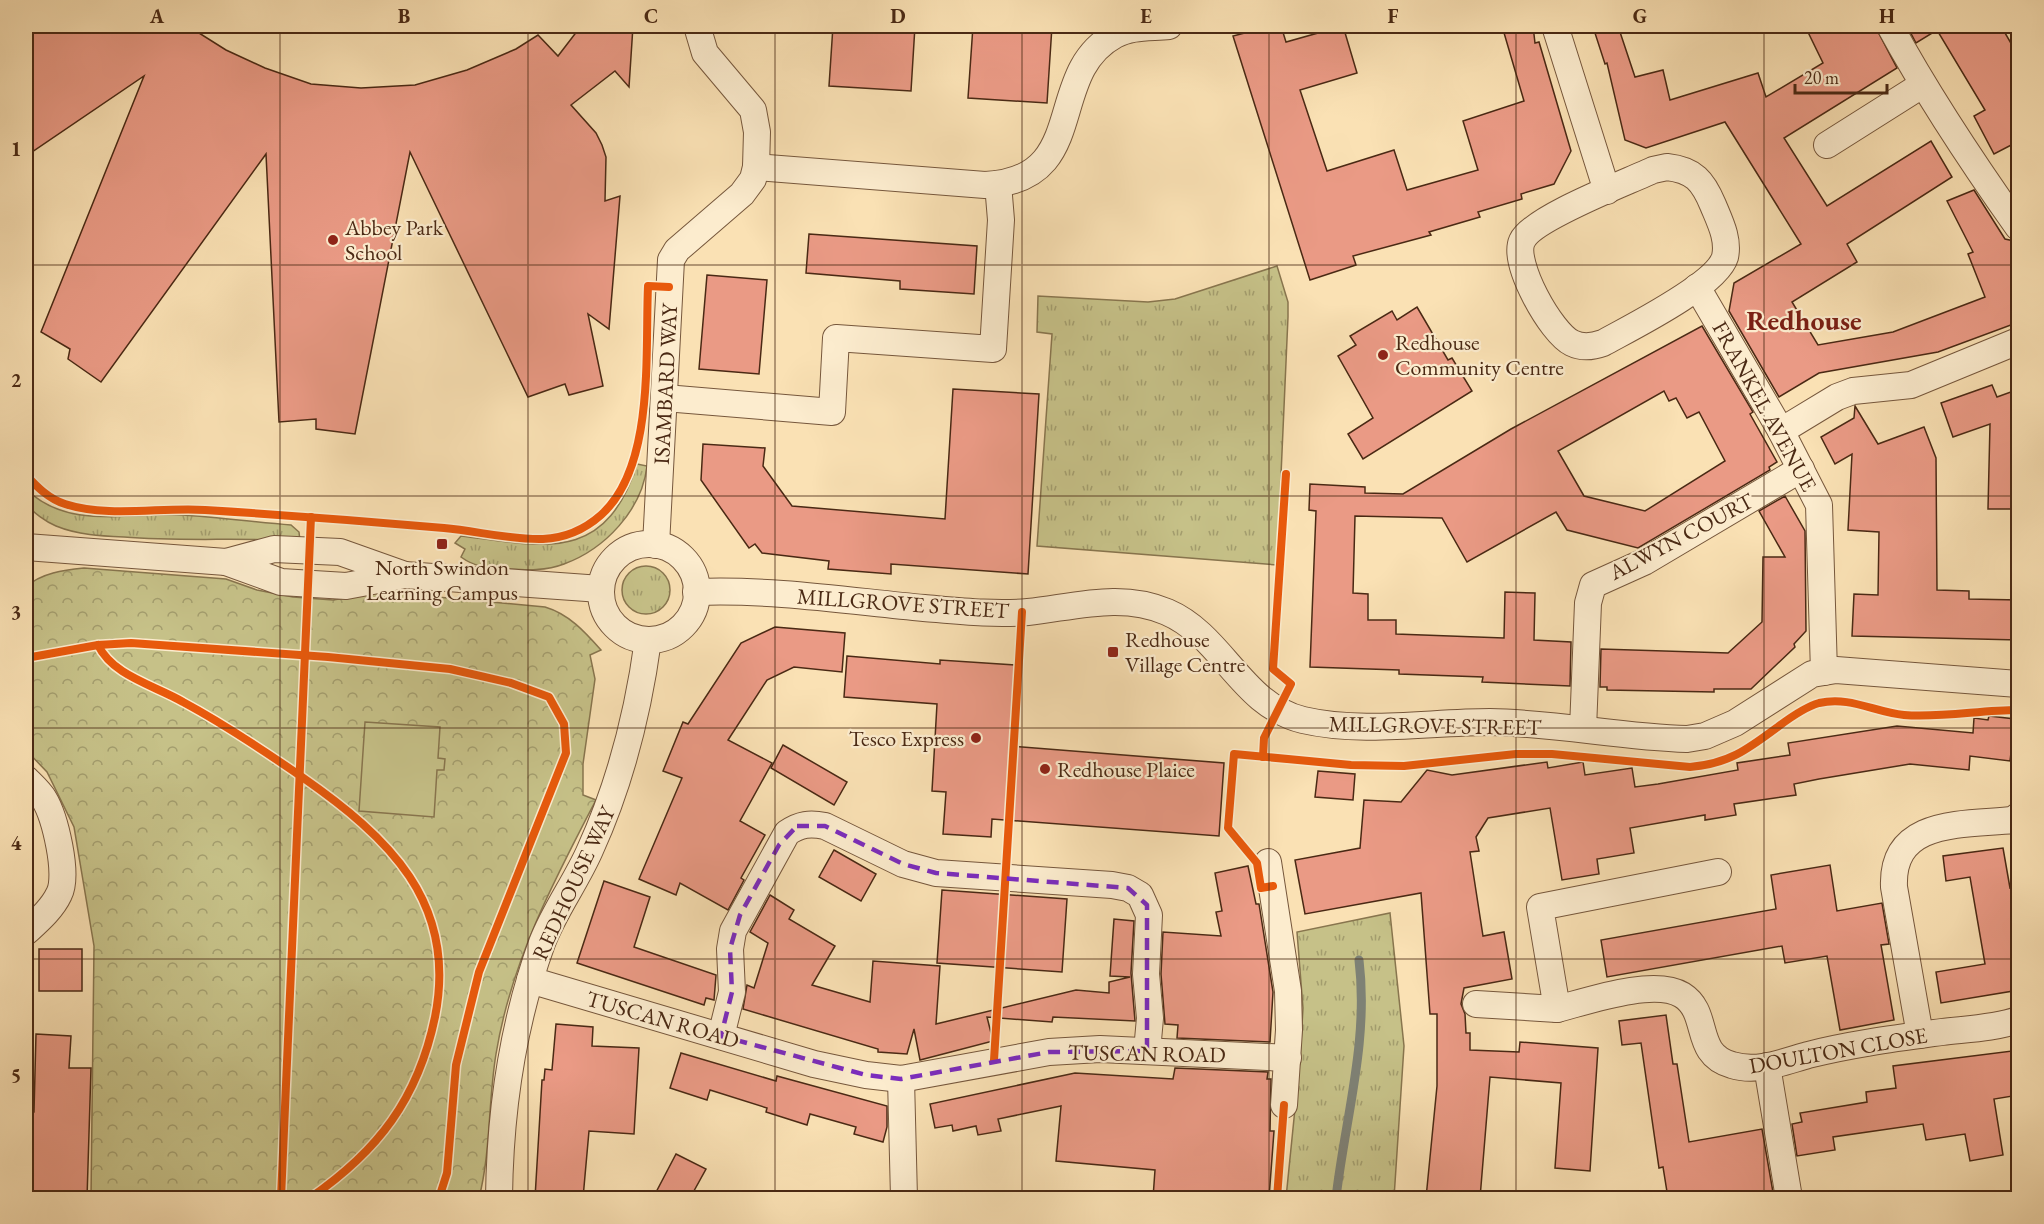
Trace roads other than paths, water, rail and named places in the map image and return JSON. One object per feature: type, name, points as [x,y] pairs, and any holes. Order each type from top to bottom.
[{"type":"street","name":"ISAMBARD WAY","points":[[656,545],[671,260],[677,250],[742,194],[753,179],[756,167],[757,132],[753,110],[705,53],[698,26]]},
{"type":"street","points":[[756,167],[998,184],[1026,174],[1048,158],[1062,132],[1077,78],[1099,47],[1123,32],[1169,26]]},
{"type":"street","points":[[1554,26],[1607,191]]},
{"type":"street","points":[[1890,26],[1922,85],[2019,227]]},
{"type":"street","points":[[1827,145],[1922,85]]},
{"type":"street","points":[[1667,167],[1690,173],[1700,179],[1723,230],[1726,251],[1719,271],[1697,288],[1603,343],[1583,346],[1562,336],[1526,277],[1519,256],[1522,240],[1530,230],[1547,219],[1607,191],[1653,170],[1667,167]]},
{"type":"street","points":[[665,398],[832,412],[836,339],[993,350],[1001,220],[998,184]]},
{"type":"street","name":"FRANKEL AVENUE","points":[[1697,288],[1814,490],[1821,513],[1824,672]]},
{"type":"street","points":[[1781,431],[1837,397],[1853,391],[1911,385],[2019,341]]},
{"type":"street","name":"ALWYN COURT","points":[[1583,729],[1588,603],[1593,585],[1644,562],[1802,469]]},
{"type":"street","points":[[656,545],[672,551],[685,562],[694,578],[696,592],[692,612],[681,627],[666,637],[648,640],[631,637],[612,623],[604,610],[601,589],[605,574],[617,557],[635,547],[656,545]]},
{"type":"street","points":[[26,547],[226,562],[266,579],[290,583],[346,586],[405,575],[601,589]]},
{"type":"street","points":[[226,562],[268,550],[340,552],[405,575]]},
{"type":"street","name":"MILLGROVE STREET","points":[[696,592],[760,592],[962,611],[1010,613],[1092,602],[1127,603],[1166,611],[1189,623],[1212,645],[1259,698],[1298,719],[1335,726],[1493,722],[1687,740],[1705,736],[1735,723],[1804,678],[1824,672],[1836,670],[2019,684]]},
{"type":"street","name":"REDHOUSE WAY","points":[[499,1198],[504,1090],[530,980],[545,937],[589,853],[616,788],[634,725],[648,640]]},
{"type":"street","points":[[26,779],[44,798],[54,820],[62,881],[61,891],[54,903],[26,932]]},
{"type":"street","points":[[1920,1035],[1894,887],[1894,874],[1899,855],[1919,834],[2013,820],[2019,816]]},
{"type":"street","points":[[721,1036],[732,992],[730,949],[733,931],[787,833],[797,826],[812,824],[825,826],[914,868],[936,873],[1112,885],[1128,888],[1140,895],[1149,915],[1146,974],[1150,1018],[1147,1051]]},
{"type":"street","points":[[1268,862],[1288,991],[1288,1058],[1284,1105]]},
{"type":"street","points":[[1557,1009],[1540,907],[1718,872]]},
{"type":"street","name":"TUSCAN ROAD","points":[[530,980],[814,1064],[866,1075],[901,1079],[1049,1052],[1100,1048],[1288,1058]]},
{"type":"street","name":"DOULTON CLOSE","points":[[1476,1004],[1557,1009],[1647,989],[1672,992],[1682,995],[1695,1010],[1705,1043],[1715,1058],[1739,1067],[1767,1066],[1811,1054],[2019,1020]]},
{"type":"street","points":[[1767,1066],[1790,1198]]},
{"type":"street","points":[[901,1079],[904,1198]]},
{"type":"waterway","points":[[1336,1198],[1355,1080],[1361,1020],[1359,960]]},
{"type":"place","name":"Abbey Park School","points":[[333,240]]},
{"type":"place","name":"Redhouse Community Centre","points":[[1383,355]]},
{"type":"place","name":"North Swindon Learning Campus","points":[[442,544]]},
{"type":"place","name":"Redhouse Village Centre","points":[[1113,652]]},
{"type":"place","name":"Tesco Express","points":[[976,738]]},
{"type":"place","name":"Redhouse Plaice","points":[[1045,769]]},
{"type":"district","name":"Redhouse","points":[[1804,320]]}]
